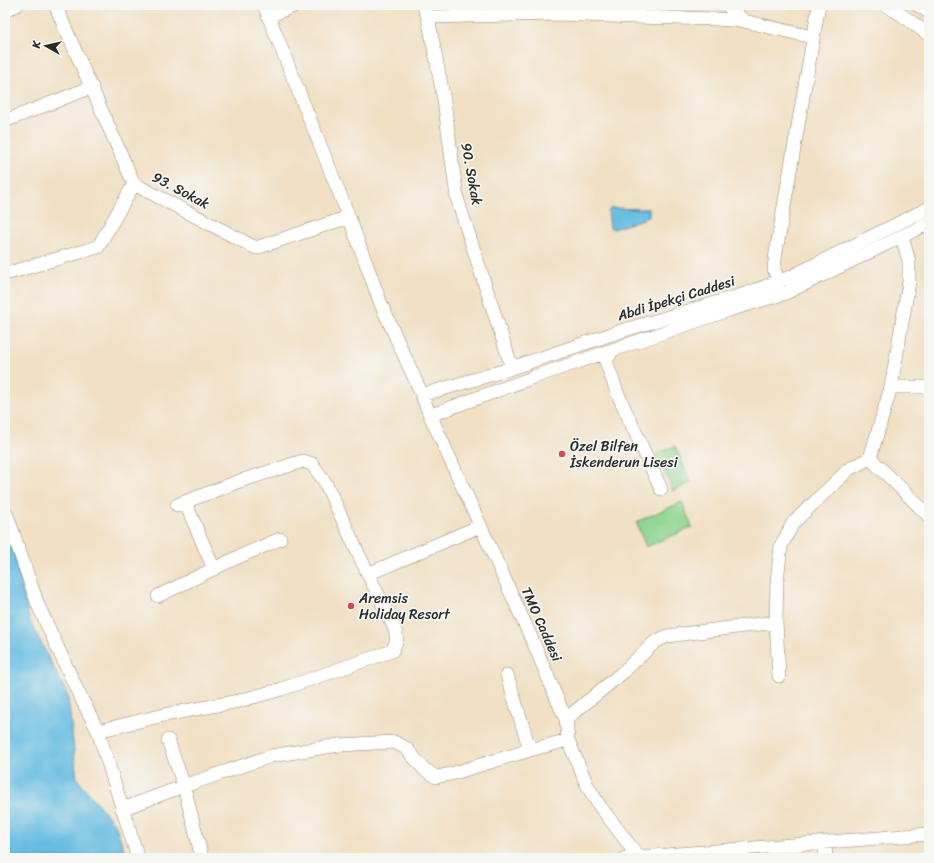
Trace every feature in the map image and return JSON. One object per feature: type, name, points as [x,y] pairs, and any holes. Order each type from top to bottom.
[{"type":"street","points":[[5,10],[17,5]]},
{"type":"street","name":"93. Sokak","points":[[55,5],[134,184],[256,248],[349,217]]},
{"type":"street","points":[[296,5],[267,11],[349,217],[380,304],[422,395]]},
{"type":"street","points":[[727,5],[744,21]]},
{"type":"street","points":[[779,282],[774,269],[776,252],[812,37],[819,5]]},
{"type":"street","points":[[885,5],[902,15],[929,35]]},
{"type":"street","points":[[917,5],[929,12]]},
{"type":"street","points":[[426,11],[562,9],[637,11],[744,21],[812,37]]},
{"type":"street","name":"90. Sokak","points":[[426,11],[444,100],[457,198],[512,368]]},
{"type":"street","points":[[5,121],[92,87]]},
{"type":"street","points":[[5,274],[98,247],[134,184]]},
{"type":"street","name":"Abdi İpekçi Caddesi","points":[[422,395],[512,368],[618,332],[745,294],[779,282],[831,258],[929,208]]},
{"type":"street","name":"Abdi İpekçi Caddesi","points":[[431,415],[603,353],[729,310],[786,293],[929,223]]},
{"type":"street","points":[[779,676],[776,622],[780,546],[793,523],[849,469],[870,458],[891,387],[909,282],[909,262],[902,237]]},
{"type":"street","points":[[603,353],[618,356]]},
{"type":"street","points":[[603,353],[617,392],[661,489]]},
{"type":"street","points":[[891,387],[929,387]]},
{"type":"street","name":"TMO Caddesi","points":[[422,395],[534,644],[566,719],[568,740],[587,785],[599,805],[636,857]]},
{"type":"street","points":[[870,458],[929,516]]},
{"type":"street","points":[[98,731],[164,715],[239,701],[282,689],[392,651],[397,640],[395,629],[325,482],[312,464],[303,461],[237,482],[181,504],[214,569]]},
{"type":"street","points":[[5,512],[38,606],[98,731],[138,858]]},
{"type":"street","points":[[368,574],[480,526]]},
{"type":"street","points":[[158,596],[236,558],[280,539]]},
{"type":"street","points":[[566,719],[655,642],[667,636],[776,622]]},
{"type":"street","points":[[507,675],[530,750]]},
{"type":"street","points":[[168,740],[184,786],[202,858]]},
{"type":"street","points":[[122,809],[271,756],[339,745],[394,742],[406,748],[424,769],[436,777],[568,740]]},
{"type":"street","points":[[636,857],[754,853],[825,842],[929,834]]},
{"type":"street","points":[[825,842],[826,858]]},
{"type":"green space","points":[[675,446],[691,482],[673,491],[656,454]]},
{"type":"green space","points":[[682,502],[692,527],[646,547],[636,522]]},
{"type":"water","points":[[611,208],[649,209],[649,217],[614,229],[610,228],[608,211]]},
{"type":"water","points":[[5,535],[15,555],[29,619],[68,696],[77,779],[116,826],[127,858],[5,858]]},
{"type":"place","name":"Özel Bilfen İskenderun Lisesi","points":[[562,454]]},
{"type":"place","name":"Aremsis Holiday Resort","points":[[351,606]]}]
